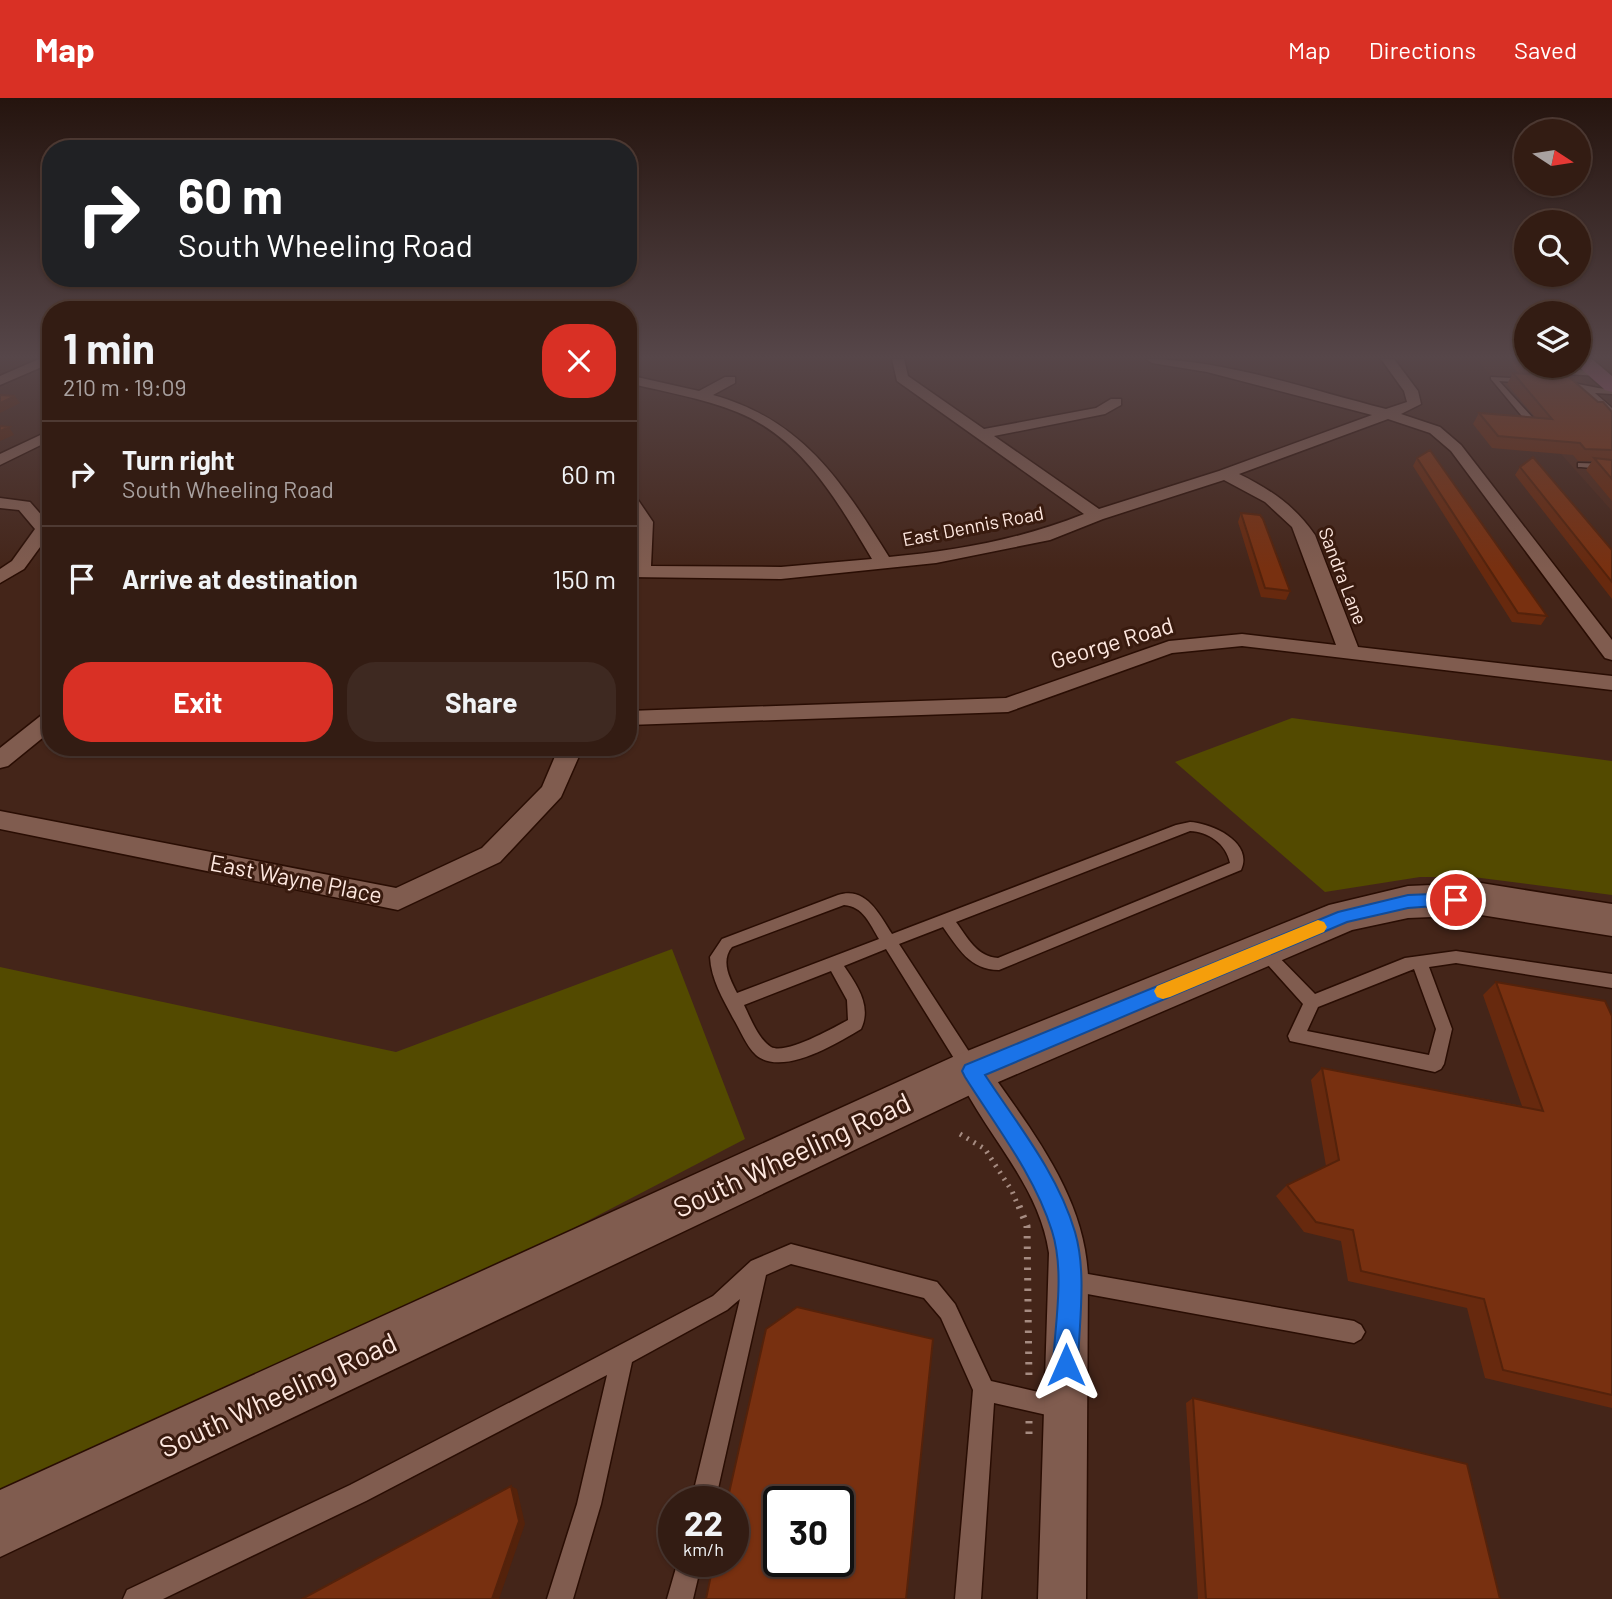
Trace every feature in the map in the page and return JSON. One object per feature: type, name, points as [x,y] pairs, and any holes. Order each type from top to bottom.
[{"type":"main road","name":"South Wheeling Road","points":[[0,1524],[972,1071],[1344,916],[1408,902],[1481,898],[1612,920]]},
{"type":"street","points":[[775,429],[808,453],[840,492],[884,563]]},
{"type":"street","points":[[974,429],[1097,515]]},
{"type":"street","points":[[981,434],[1007,429]]},
{"type":"street","name":"East Dennis Road","points":[[637,572],[781,573],[936,558],[1044,536],[1097,515],[1225,474],[1351,429]]},
{"type":"street","points":[[1432,429],[1456,448],[1612,654]]},
{"type":"street","points":[[0,460],[42,439]]},
{"type":"street","name":"Sandra Lane","points":[[1225,474],[1269,496],[1297,520],[1306,535],[1349,651]]},
{"type":"street","points":[[0,503],[24,506],[42,526]]},
{"type":"street","points":[[637,512],[644,523],[637,561]]},
{"type":"street","points":[[0,576],[18,565],[42,531]]},
{"type":"street","name":"George Road","points":[[637,718],[1008,705],[1169,647],[1242,640],[1612,682]]},
{"type":"street","points":[[0,760],[42,726]]},
{"type":"street","name":"East Wayne Place","points":[[0,820],[398,899],[492,855],[552,792],[567,756]]},
{"type":"street","points":[[972,1071],[1045,1185],[1064,1233],[1069,1281],[1047,1404],[1062,1599]]},
{"type":"lane","points":[[1581,465],[1612,467]]},
{"type":"lane","points":[[735,1002],[1189,825],[1206,827],[1213,832],[1232,850],[1237,861],[1236,866],[999,964],[983,963],[974,956],[946,920]]},
{"type":"lane","points":[[834,963],[856,1002],[859,1015],[855,1024],[789,1053],[776,1056],[757,1045],[718,965],[718,953],[727,943],[740,938],[844,899],[856,900],[867,907],[972,1071]]},
{"type":"lane","points":[[1263,950],[1312,1002]]},
{"type":"lane","points":[[1419,962],[1444,1029],[1436,1064],[1296,1036],[1312,1002],[1405,964],[1419,962],[1456,957],[1612,981]]},
{"type":"lane","points":[[136,1599],[358,1493],[623,1355],[720,1303],[758,1268],[791,1254],[930,1289],[948,1311],[984,1390],[968,1599]]},
{"type":"lane","points":[[708,1486],[758,1268]]},
{"type":"lane","points":[[1069,1281],[1353,1332]]},
{"type":"lane","points":[[560,1599],[589,1504],[623,1355]]},
{"type":"lane","points":[[984,1390],[1047,1404]]},
{"type":"lane","points":[[680,1599],[686,1577]]},
{"type":"path","points":[[960,1133],[985,1149],[1012,1191],[1027,1226],[1047,1404],[1029,1448]]},
{"type":"shaded area","points":[[1539,429],[1612,429],[1612,511]]},
{"type":"shaded area","points":[[1292,718],[1612,761],[1612,895],[1473,877],[1420,877],[1325,892],[1175,762]]},
{"type":"shaded area","points":[[672,949],[745,1139],[491,1271],[0,1493],[0,967],[396,1052]]},
{"type":"building","points":[[1492,429],[1612,429],[1612,450],[1585,449],[1580,443],[1498,436]]},
{"type":"building","points":[[1430,450],[1547,616],[1518,613],[1417,458]]},
{"type":"building","points":[[1533,457],[1612,550],[1612,582],[1520,467]]},
{"type":"building","points":[[1594,458],[1612,460],[1612,479]]},
{"type":"building","points":[[1241,513],[1260,515],[1263,519],[1290,591],[1265,588]]},
{"type":"building","points":[[1496,982],[1605,1001],[1612,1016],[1612,1395],[1503,1370],[1484,1299],[1361,1271],[1353,1230],[1316,1222],[1287,1185],[1339,1160],[1322,1068],[1543,1111]]},
{"type":"building","points":[[797,1307],[933,1339],[906,1599],[706,1599],[711,1577],[749,1577],[749,1486],[731,1486],[766,1329]]},
{"type":"building","points":[[1193,1398],[1467,1464],[1500,1599],[1206,1599]]},
{"type":"building","points":[[511,1486],[519,1521],[492,1599],[302,1599]]},
{"type":"slow traffic","points":[[1163,991],[1318,927]]},
{"type":"route","points":[[1066,1365],[1069,1281],[1064,1233],[1045,1185],[972,1071],[1344,916],[1408,902],[1456,900]]}]
